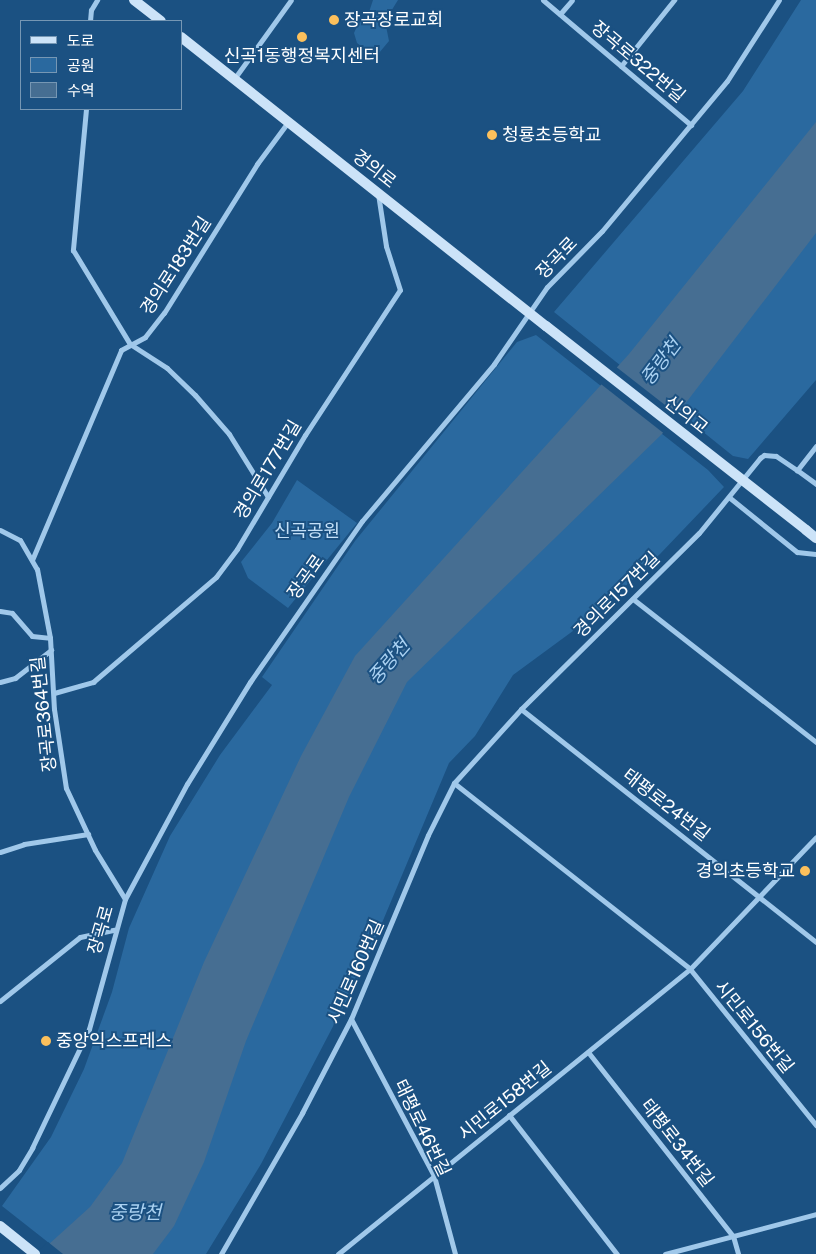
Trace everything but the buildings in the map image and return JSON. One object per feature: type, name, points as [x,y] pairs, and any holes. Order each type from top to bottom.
[{"type":"street","points":[[90,20],[91,10],[97,0]]},
{"type":"street","points":[[134,0],[160,20]]},
{"type":"street","points":[[234,79],[291,0]]},
{"type":"street","name":"장곡로322번길","points":[[543,0],[691,125]]},
{"type":"street","points":[[560,14],[572,0]]},
{"type":"street","points":[[621,66],[674,0]]},
{"type":"street","name":"장곡로","points":[[0,1188],[18,1170],[32,1148],[89,1029],[114,930],[124,899],[187,784],[250,682],[362,521],[489,370],[547,287],[602,231],[727,81],[779,0]]},
{"type":"street","name":"경의로","points":[[182,38],[546,326]]},
{"type":"street","points":[[86,110],[73,250],[130,344],[167,368],[195,395],[229,434],[268,497]]},
{"type":"street","name":"경의로183번길","points":[[32,560],[121,350],[144,337],[164,313],[257,164],[288,122]]},
{"type":"street","name":"경의로177번길","points":[[54,693],[93,682],[216,577],[268,497],[400,290],[386,246],[378,193]]},
{"type":"street","name":"신의교","points":[[546,326],[816,538]]},
{"type":"street","points":[[816,446],[798,470],[816,484]]},
{"type":"street","name":"경의로157번길","points":[[521,709],[633,599],[730,498],[764,455],[776,456],[798,470]]},
{"type":"street","points":[[730,498],[797,552],[816,554]]},
{"type":"street","name":"장곡로364번길","points":[[0,530],[20,540],[32,560],[44,599],[52,650],[54,693],[66,788],[88,834],[124,899]]},
{"type":"street","points":[[633,599],[816,742]]},
{"type":"street","points":[[0,611],[12,613],[32,636],[50,638]]},
{"type":"street","points":[[0,682],[15,678],[52,650]]},
{"type":"street","name":"시민로160번길","points":[[221,1254],[302,1113],[351,1019],[428,835],[454,783],[521,709]]},
{"type":"street","name":"태평로24번길","points":[[521,709],[816,942]]},
{"type":"street","points":[[454,783],[690,969]]},
{"type":"street","points":[[0,852],[24,844],[88,834]]},
{"type":"street","name":"시민로158번길","points":[[338,1254],[690,969],[816,838]]},
{"type":"street","points":[[0,1001],[80,938],[114,930]]},
{"type":"street","name":"시민로156번길","points":[[690,969],[816,1125]]},
{"type":"street","name":"태평로46번길","points":[[351,1019],[434,1176],[455,1254]]},
{"type":"street","name":"태평로34번길","points":[[588,1052],[733,1236],[738,1254]]},
{"type":"street","points":[[509,1115],[617,1254]]},
{"type":"street","points":[[664,1254],[816,1214]]},
{"type":"street","points":[[0,1226],[35,1254]]},
{"type":"green space","points":[[373,0],[398,0],[385,21],[389,41],[379,53],[370,53],[357,43],[354,33],[358,24],[368,15]]},
{"type":"green space","points":[[801,0],[816,0],[816,380],[748,459],[733,456],[554,312],[743,91]]},
{"type":"green space","points":[[536,335],[708,470],[724,487],[660,554],[592,617],[513,675],[475,736],[449,763],[361,973],[261,1164],[206,1254],[63,1254],[2,1206],[51,1137],[84,1069],[112,992],[129,928],[170,836],[220,755],[272,685],[262,677],[355,541],[517,342]]},
{"type":"green space","name":"신곡공원","points":[[297,480],[357,523],[288,608],[248,578],[241,562],[272,523]]},
{"type":"water","name":"중랑천","points":[[816,122],[816,233],[662,434],[407,682],[349,797],[246,1041],[204,1162],[174,1226],[153,1254],[38,1254],[90,1207],[122,1163],[204,962],[301,756],[355,656],[629,354]]},
{"type":"pier","points":[[615,366],[679,416],[665,434],[601,384]]},
{"type":"pier","points":[[48,1242],[63,1254],[35,1254]]},
{"type":"place","name":"장곡장로교회","points":[[334,20]]},
{"type":"place","name":"신곡1동행정복지센터","points":[[302,37]]},
{"type":"place","name":"청룡초등학교","points":[[492,135]]},
{"type":"place","name":"경의초등학교","points":[[805,871]]},
{"type":"place","name":"중앙익스프레스","points":[[46,1041]]}]
